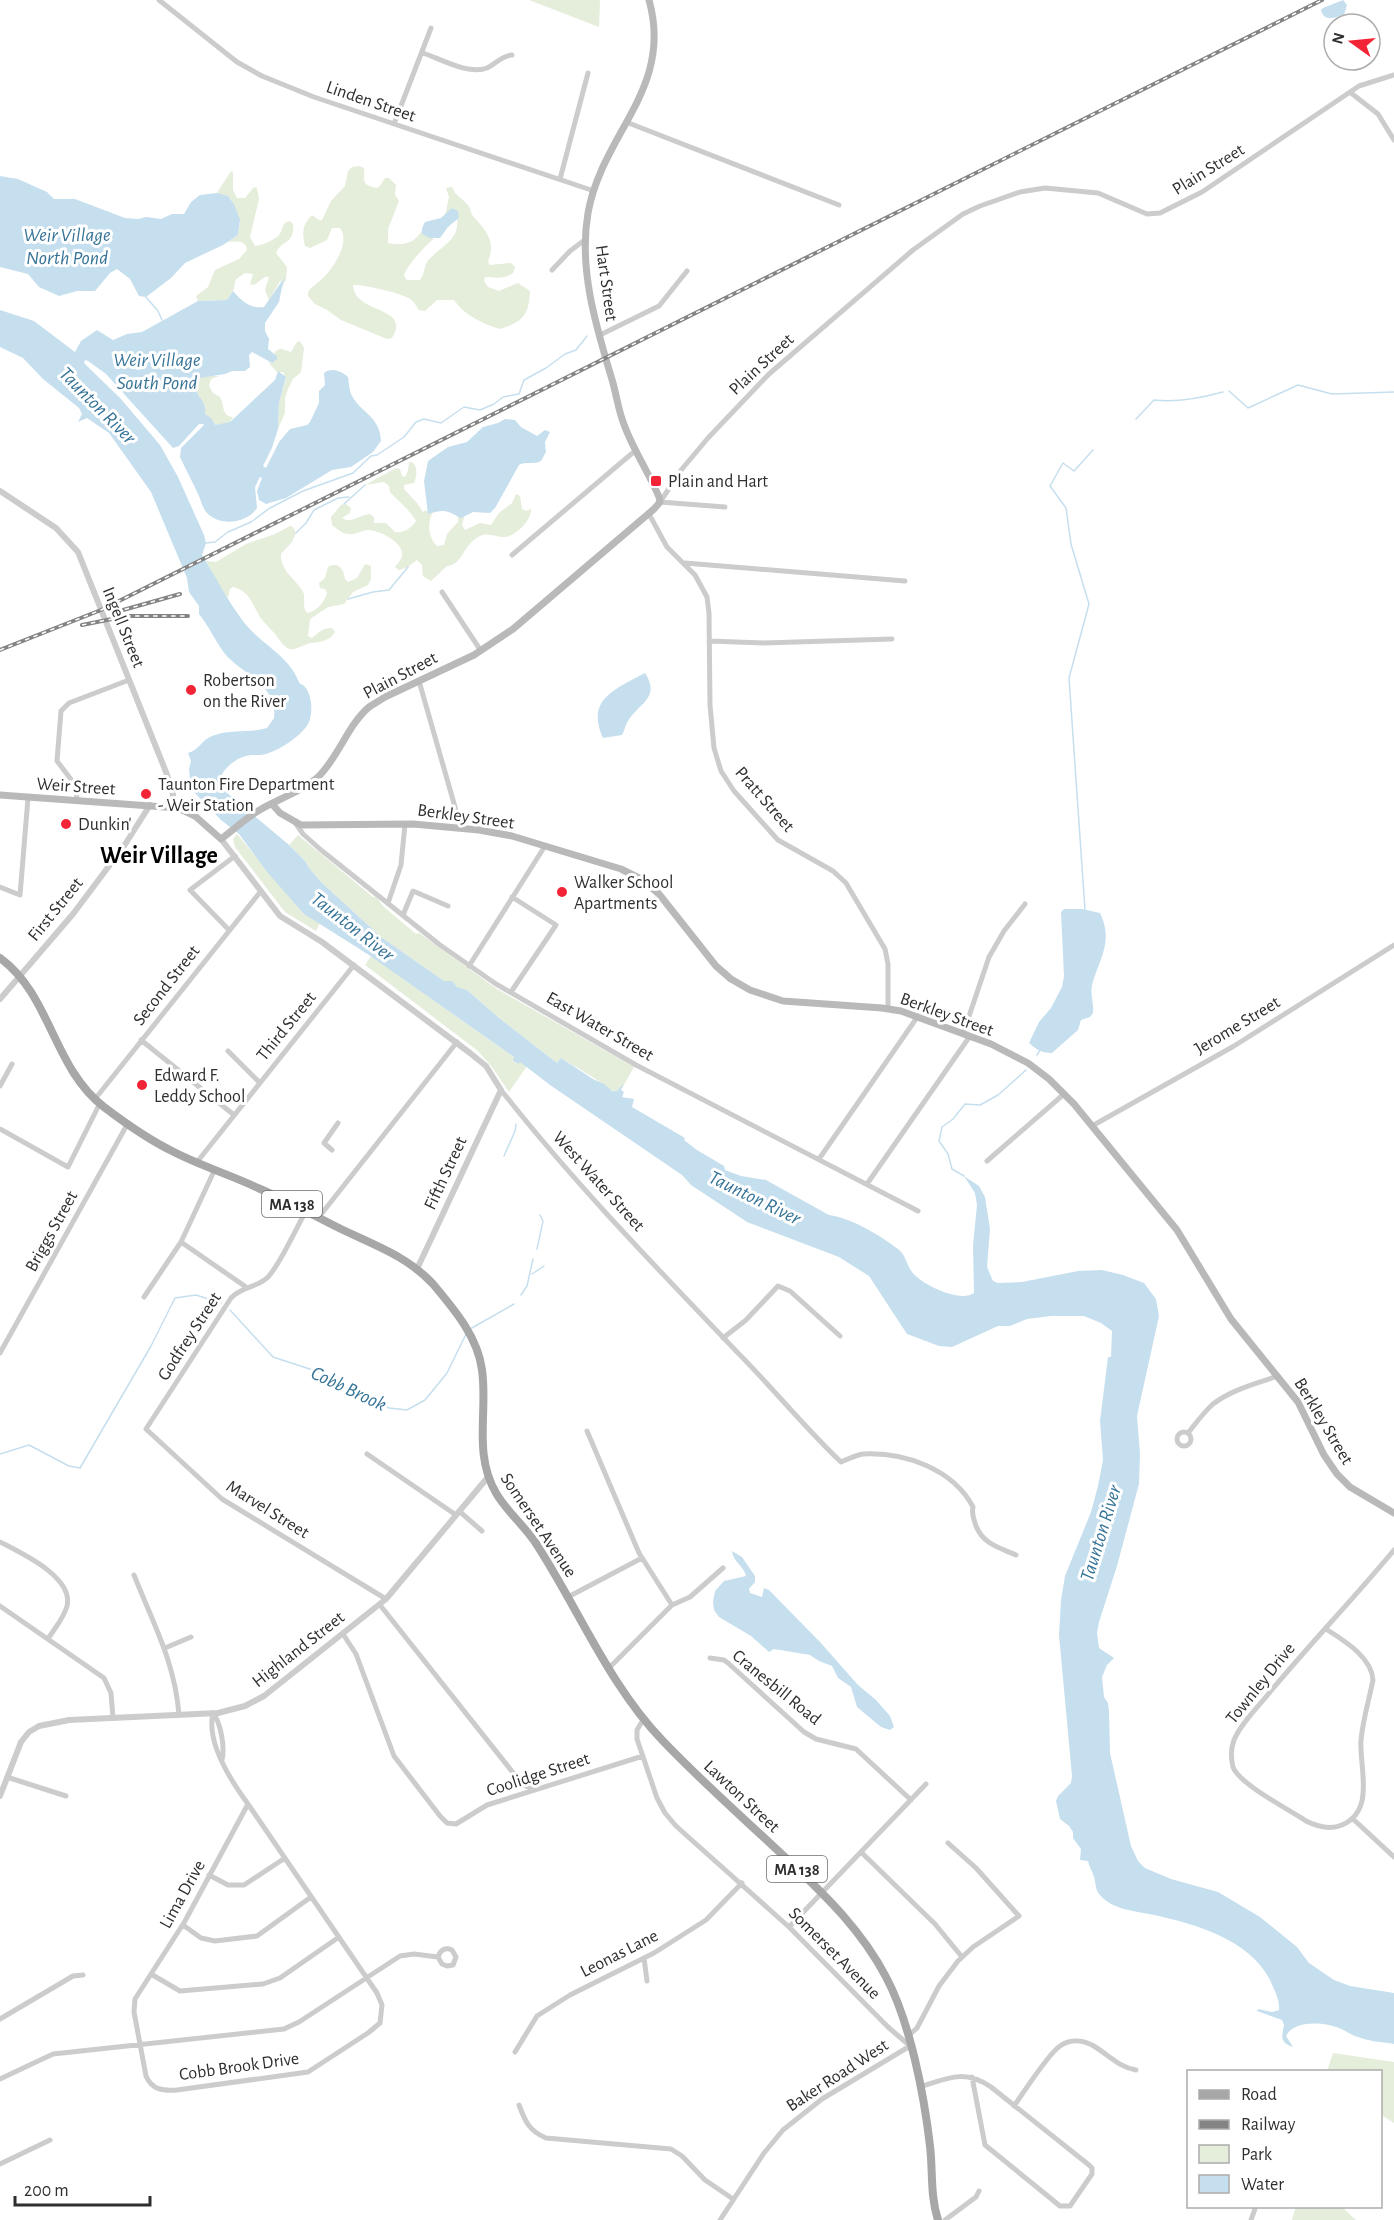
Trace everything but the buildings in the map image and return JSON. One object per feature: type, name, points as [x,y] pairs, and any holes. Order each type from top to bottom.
[{"type":"main road","name":"Hart Street","points":[[649,0],[655,27],[654,60],[646,84],[606,162],[594,191],[588,213],[586,239],[588,281],[622,420],[660,502]]},
{"type":"main road","name":"Plain Street","points":[[221,839],[254,814],[305,787],[323,772],[361,714],[369,706],[481,651],[513,629],[660,502]]},
{"type":"main road","name":"Weir Street","points":[[0,795],[150,805]]},
{"type":"main road","name":"East Water Street","points":[[275,803],[276,810],[293,822]]},
{"type":"main road","name":"West Water Street","points":[[150,805],[172,807],[194,815],[221,839]]},
{"type":"main road","name":"Berkley Street","points":[[293,822],[306,825],[405,824],[503,834],[621,869],[647,884],[664,899],[716,966],[731,979],[750,990],[783,1001],[888,1008],[918,1016],[1021,1059],[1064,1094],[1183,1237],[1227,1314],[1301,1408],[1324,1455],[1341,1478],[1394,1513]]},
{"type":"main road","name":"Somerset Avenue","points":[[0,958],[20,975],[33,995],[68,1066],[97,1101],[165,1148],[273,1195],[388,1250],[417,1269],[442,1295],[468,1330],[482,1372],[482,1447],[489,1477],[498,1496],[537,1544],[609,1668],[643,1720]]},
{"type":"main road","name":"Lawton Street","points":[[643,1720],[684,1762],[822,1892],[854,1926],[892,1987],[910,2046]]},
{"type":"main road","name":"MA 138","points":[[910,2046],[930,2144],[933,2201],[939,2220]]},
{"type":"street","name":"Linden Street","points":[[159,0],[221,50],[254,73],[314,97],[594,191]]},
{"type":"street","points":[[393,124],[431,28]]},
{"type":"street","points":[[423,53],[475,70],[487,68],[503,57],[512,55]]},
{"type":"street","points":[[560,179],[588,73]]},
{"type":"street","name":"Plain Street","points":[[660,502],[700,447],[769,374],[913,250],[963,214],[1020,192],[1046,188],[1098,193],[1147,214],[1160,213],[1202,192],[1369,82],[1394,75]]},
{"type":"street","points":[[1351,93],[1376,111],[1394,140]]},
{"type":"street","points":[[626,122],[839,205]]},
{"type":"street","points":[[552,270],[570,251],[586,239]]},
{"type":"street","points":[[600,335],[659,306],[687,271]]},
{"type":"street","points":[[512,555],[636,450]]},
{"type":"street","name":"Ingell Street","points":[[0,491],[56,528],[75,548],[172,790],[172,807]]},
{"type":"street","points":[[660,502],[725,507]]},
{"type":"street","name":"Pratt Street","points":[[648,514],[665,544],[698,578],[707,597],[711,727],[721,771],[734,791],[778,840],[833,871],[848,885],[885,949],[888,964],[888,1008]]},
{"type":"street","points":[[684,563],[905,581]]},
{"type":"street","points":[[442,592],[481,651]]},
{"type":"street","points":[[709,641],[764,643],[892,639]]},
{"type":"street","points":[[77,801],[76,786],[57,761],[61,710],[69,703],[129,680]]},
{"type":"street","points":[[419,681],[461,828]]},
{"type":"street","points":[[0,887],[20,895],[28,798]]},
{"type":"street","name":"First Street","points":[[0,999],[70,918],[124,846],[150,805]]},
{"type":"street","name":"East Water Street","points":[[293,822],[305,836],[469,966],[636,1065],[918,1211]]},
{"type":"street","points":[[388,903],[401,865],[405,824]]},
{"type":"street","name":"West Water Street","points":[[221,839],[283,918],[354,965],[486,1066],[501,1090],[600,1208],[814,1437],[841,1462],[861,1454],[876,1455],[911,1461],[939,1471],[955,1482],[969,1499],[980,1536],[988,1543],[1016,1555]]},
{"type":"street","points":[[469,966],[545,846]]},
{"type":"street","points":[[229,930],[190,890],[235,856]]},
{"type":"street","name":"Second Street","points":[[0,1129],[68,1167],[97,1101],[141,1040],[261,891]]},
{"type":"street","points":[[403,915],[413,891],[448,906]]},
{"type":"street","points":[[511,992],[556,925],[512,897]]},
{"type":"street","points":[[867,1184],[967,1035],[989,957],[1000,937],[1025,904]]},
{"type":"street","name":"Jerome Street","points":[[1092,1126],[1260,1030],[1394,945]]},
{"type":"street","name":"Third Street","points":[[197,1162],[354,965]]},
{"type":"street","points":[[819,1159],[918,1016]]},
{"type":"street","points":[[141,1040],[234,1116]]},
{"type":"street","points":[[319,1218],[457,1042]]},
{"type":"street","points":[[228,1051],[260,1083]]},
{"type":"street","points":[[0,1086],[12,1064]]},
{"type":"street","name":"Fifth Street","points":[[417,1269],[501,1090]]},
{"type":"street","points":[[987,1161],[1064,1094]]},
{"type":"street","name":"Briggs Street","points":[[0,1353],[128,1123]]},
{"type":"street","points":[[332,1150],[324,1143],[338,1123]]},
{"type":"street","points":[[144,1297],[181,1242],[215,1169]]},
{"type":"street","name":"Godfrey Street","points":[[146,1429],[231,1298],[268,1276],[306,1211]]},
{"type":"street","points":[[181,1242],[246,1287]]},
{"type":"street","points":[[723,1338],[746,1320],[778,1286],[790,1291],[840,1336]]},
{"type":"street","points":[[1188,1432],[1218,1400],[1278,1376]]},
{"type":"street","name":"Marvel Street","points":[[146,1429],[222,1499],[386,1599]]},
{"type":"street","points":[[586,1431],[642,1558],[672,1605]]},
{"type":"street","points":[[367,1454],[482,1531]]},
{"type":"street","name":"Highland Street","points":[[0,1796],[21,1742],[29,1732],[39,1726],[69,1720],[213,1713],[240,1708],[261,1698],[380,1605],[489,1477]]},
{"type":"street","points":[[0,1542],[49,1571],[63,1584],[67,1592],[68,1604],[48,1639]]},
{"type":"street","name":"Townley Drive","points":[[1353,1819],[1333,1827],[1312,1824],[1244,1781],[1235,1771],[1232,1751],[1236,1736],[1293,1664],[1394,1550]]},
{"type":"street","points":[[568,1598],[642,1558]]},
{"type":"street","points":[[609,1668],[672,1605],[690,1597],[723,1568]]},
{"type":"street","points":[[134,1575],[165,1648],[173,1673],[179,1715]]},
{"type":"street","points":[[380,1605],[522,1784],[536,1790]]},
{"type":"street","points":[[0,1606],[104,1678],[111,1693],[113,1718]]},
{"type":"street","points":[[1326,1629],[1364,1659],[1372,1674],[1361,1740],[1364,1797],[1353,1819],[1394,1857]]},
{"type":"street","name":"Coolidge Street","points":[[343,1634],[356,1654],[394,1756],[443,1820],[456,1824],[486,1805],[643,1756]]},
{"type":"street","points":[[165,1648],[191,1637]]},
{"type":"street","name":"Cranesbill Road","points":[[710,1658],[724,1660],[728,1663],[804,1732],[816,1738],[856,1749],[911,1800]]},
{"type":"street","points":[[213,1713],[217,1718],[222,1760],[229,1776],[366,1977]]},
{"type":"street","name":"Somerset Avenue","points":[[643,1720],[636,1735],[655,1794],[670,1819],[789,1927],[888,2027],[910,2046]]},
{"type":"street","points":[[7,1776],[66,1796]]},
{"type":"street","points":[[789,1927],[926,1784]]},
{"type":"street","name":"Lima Drive","points":[[140,2045],[134,2003],[183,1925],[248,1804]]},
{"type":"street","points":[[908,2036],[917,2028],[939,1986],[962,1957],[1020,1914],[976,1868],[948,1843]]},
{"type":"street","points":[[861,1852],[935,1924],[962,1957]]},
{"type":"street","points":[[210,1875],[228,1885],[240,1886],[249,1883],[285,1858]]},
{"type":"street","name":"Leonas Lane","points":[[515,2052],[537,2016],[570,1995],[644,1958],[706,1920],[742,1883]]},
{"type":"street","points":[[183,1925],[201,1938],[215,1941],[256,1936],[311,1897]]},
{"type":"street","points":[[151,1974],[180,1991],[263,1984],[280,1978],[339,1937]]},
{"type":"street","points":[[0,2079],[53,2054],[290,2027],[400,1956],[414,1954],[438,1957]]},
{"type":"street","points":[[644,1958],[646,1982]]},
{"type":"street","points":[[0,2010],[2,2018],[73,1976],[83,1975]]},
{"type":"street","name":"Cobb Brook Drive","points":[[140,2045],[147,2081],[165,2091],[308,2072],[368,2033],[380,2022],[381,2001],[366,1977]]},
{"type":"street","points":[[1014,2106],[1055,2050],[1068,2042],[1087,2043],[1120,2065],[1136,2070]]},
{"type":"street","name":"Baker Road West","points":[[720,2220],[766,2149],[792,2122],[822,2099],[910,2046]]},
{"type":"street","points":[[920,2087],[956,2076],[972,2077],[991,2087],[1093,2170],[1071,2205],[1060,2206],[985,2145],[972,2077]]},
{"type":"street","points":[[519,2105],[526,2124],[546,2138],[671,2149],[682,2156],[705,2180],[733,2199]]},
{"type":"street","points":[[0,2164],[51,2140]]},
{"type":"street","points":[[945,2220],[975,2197],[979,2191]]},
{"type":"green space","points":[[529,0],[600,0],[599,27]]},
{"type":"green space","points":[[352,167],[364,168],[366,184],[377,188],[385,178],[389,178],[396,185],[395,195],[399,201],[388,229],[388,243],[407,243],[415,239],[422,231],[422,234],[434,239],[408,268],[404,276],[407,280],[420,280],[427,262],[447,244],[455,233],[459,218],[455,209],[452,208],[445,216],[449,197],[446,188],[452,187],[489,237],[491,248],[488,262],[490,265],[511,263],[515,267],[513,273],[506,277],[485,277],[484,281],[488,287],[499,291],[518,283],[530,291],[528,306],[523,316],[500,329],[474,318],[454,300],[437,300],[425,311],[419,310],[414,302],[399,294],[373,287],[353,285],[356,295],[362,301],[394,320],[396,327],[392,338],[387,339],[341,320],[315,304],[308,296],[308,292],[326,275],[335,262],[342,248],[343,234],[340,228],[332,228],[327,240],[310,248],[305,246],[303,233],[305,226],[312,215],[322,220],[331,201],[345,186],[348,171]]},
{"type":"green space","points":[[231,171],[233,172],[233,190],[237,198],[245,198],[254,187],[257,188],[259,199],[250,237],[255,246],[276,238],[287,222],[290,221],[293,224],[290,239],[276,253],[287,267],[286,280],[281,289],[283,279],[279,283],[269,300],[265,290],[269,277],[265,277],[254,285],[250,284],[253,274],[245,273],[236,279],[233,291],[227,300],[198,301],[196,296],[208,287],[215,270],[239,259],[247,250],[243,243],[228,242],[238,235],[240,223],[231,199],[217,193]]},
{"type":"green space","points":[[300,341],[304,348],[301,372],[293,379],[288,389],[285,398],[285,413],[278,429],[279,403],[286,379],[283,372],[277,372],[268,362],[272,363],[277,356],[274,353],[276,351],[282,349],[291,352]]},
{"type":"green space","points":[[202,376],[219,376],[211,379],[209,386],[213,393],[220,397],[225,413],[233,417],[229,423],[215,425],[205,415],[205,407],[196,389],[197,381]]},
{"type":"green space","points":[[409,462],[415,466],[416,477],[414,483],[404,485],[404,489],[423,512],[426,510],[430,514],[433,512],[429,530],[437,546],[444,545],[447,534],[458,522],[458,517],[464,517],[462,525],[465,530],[480,523],[491,525],[499,513],[512,503],[516,494],[520,496],[522,509],[526,511],[531,509],[529,518],[518,531],[508,536],[486,534],[480,536],[470,544],[460,559],[447,566],[431,581],[423,576],[422,565],[417,560],[399,570],[395,567],[402,555],[399,545],[394,541],[371,530],[353,534],[344,533],[332,525],[331,517],[341,505],[346,504],[351,508],[350,513],[342,518],[346,520],[370,514],[374,517],[374,523],[386,523],[395,532],[402,532],[410,528],[416,521],[390,492],[389,486],[384,482],[365,485],[396,468],[400,469],[402,476],[405,477]]},
{"type":"green space","points":[[290,526],[296,533],[292,542],[281,554],[281,560],[303,593],[307,613],[317,608],[326,597],[325,589],[320,588],[319,583],[325,578],[328,567],[335,565],[340,567],[348,582],[357,578],[365,564],[371,566],[371,579],[368,585],[353,592],[344,604],[328,607],[310,619],[308,636],[312,638],[319,632],[332,628],[335,632],[333,635],[324,640],[289,649],[262,620],[250,599],[243,592],[233,587],[230,589],[228,598],[206,561],[216,562],[246,544]]},
{"type":"green space","points":[[237,834],[304,914],[320,923],[316,931],[285,912],[235,847],[233,839]]},
{"type":"green space","points":[[298,835],[373,897],[376,897],[384,907],[416,934],[419,933],[497,989],[634,1067],[621,1090],[623,1085],[617,1091],[610,1090],[561,1058],[557,1063],[467,990],[457,987],[452,981],[444,981],[381,937],[321,882],[289,845]]},
{"type":"green space","points":[[371,956],[515,1058],[513,1061],[517,1064],[520,1061],[527,1066],[509,1092],[478,1051],[365,965]]},
{"type":"green space","points":[[1333,2053],[1394,2062],[1394,2123],[1382,2116],[1382,2070],[1327,2070]]},
{"type":"green space","points":[[1295,2208],[1343,2208],[1356,2220],[1292,2220]]},
{"type":"water","points":[[1343,0],[1347,5],[1345,12],[1322,12],[1322,14],[1321,10]]},
{"type":"water","name":"Weir Village North Pond","points":[[0,176],[18,179],[47,192],[54,199],[75,199],[125,218],[161,219],[172,214],[184,214],[191,202],[200,195],[217,193],[228,196],[234,204],[240,220],[238,235],[223,245],[185,263],[171,278],[146,297],[139,296],[130,279],[117,269],[110,273],[95,291],[77,291],[59,296],[39,287],[28,274],[0,267]]},
{"type":"water","points":[[452,208],[458,211],[459,218],[440,238],[430,238],[422,234],[425,222],[441,218]]},
{"type":"water","points":[[284,278],[279,302],[265,323],[265,331],[269,339],[268,349],[277,356],[277,359],[272,363],[252,352],[249,355],[250,367],[245,371],[232,371],[200,378],[196,389],[204,404],[205,414],[215,425],[230,422],[275,380],[278,371],[286,377],[279,403],[278,429],[263,466],[266,468],[279,442],[290,429],[307,425],[310,422],[319,403],[319,391],[325,385],[324,373],[336,370],[348,377],[352,396],[374,420],[381,441],[373,452],[351,467],[332,470],[286,498],[266,504],[259,500],[257,491],[262,478],[260,477],[255,487],[257,508],[240,520],[226,522],[207,513],[180,457],[181,448],[204,424],[199,424],[179,446],[173,448],[106,374],[88,361],[85,360],[84,363],[121,399],[160,445],[178,477],[204,535],[206,543],[202,555],[227,597],[250,629],[287,663],[309,694],[310,718],[302,732],[272,752],[246,756],[234,761],[220,777],[219,786],[289,845],[321,882],[381,937],[444,981],[452,981],[457,987],[467,990],[557,1063],[561,1058],[612,1091],[617,1091],[624,1083],[621,1090],[624,1092],[622,1097],[634,1099],[632,1107],[685,1138],[684,1140],[697,1150],[724,1166],[725,1170],[741,1176],[766,1180],[829,1215],[846,1219],[873,1232],[901,1251],[912,1272],[932,1287],[960,1296],[974,1293],[973,1245],[977,1205],[975,1193],[964,1176],[979,1186],[985,1197],[990,1229],[987,1267],[993,1281],[998,1283],[1022,1282],[1078,1271],[1102,1270],[1144,1283],[1156,1299],[1159,1316],[1137,1416],[1140,1454],[1139,1484],[1097,1633],[1099,1648],[1114,1658],[1107,1665],[1102,1677],[1104,1697],[1109,1711],[1110,1753],[1131,1846],[1138,1861],[1145,1868],[1171,1879],[1218,1892],[1260,1917],[1297,1947],[1309,1963],[1334,1980],[1350,1986],[1394,1993],[1394,2044],[1365,2039],[1326,2024],[1296,2027],[1286,2036],[1293,2047],[1285,2043],[1282,2038],[1284,2025],[1282,2020],[1257,2011],[1258,2009],[1272,2012],[1279,2010],[1279,2002],[1270,1980],[1249,1954],[1235,1944],[1203,1929],[1124,1909],[1104,1899],[1097,1890],[1088,1861],[1080,1860],[1081,1849],[1073,1838],[1073,1832],[1060,1819],[1056,1801],[1071,1783],[1072,1776],[1059,1635],[1061,1600],[1065,1576],[1091,1512],[1103,1460],[1100,1421],[1108,1357],[1111,1357],[1112,1331],[1101,1323],[1084,1316],[1051,1316],[1027,1319],[1010,1326],[998,1326],[952,1347],[939,1346],[907,1334],[869,1276],[839,1257],[747,1222],[691,1185],[682,1175],[520,1062],[518,1064],[513,1061],[514,1057],[369,955],[304,914],[268,873],[239,834],[221,820],[191,789],[189,769],[191,761],[188,753],[215,735],[267,728],[274,718],[274,707],[265,689],[225,654],[199,614],[199,606],[189,592],[187,578],[151,492],[109,433],[87,418],[78,422],[82,414],[79,408],[43,379],[23,358],[0,347],[0,310],[34,321],[75,352],[81,341],[97,330],[113,340],[127,334],[142,332],[198,301],[227,300],[233,291],[247,304],[264,307]]},
{"type":"water","points":[[505,419],[515,420],[521,427],[537,436],[545,430],[550,432],[545,442],[546,452],[541,461],[519,465],[490,513],[473,512],[461,518],[445,511],[428,514],[424,481],[428,461],[448,447],[467,442],[483,427]]},
{"type":"water","points":[[645,673],[651,689],[647,700],[628,721],[622,735],[603,738],[598,725],[598,714],[606,697]]},
{"type":"water","points":[[1064,909],[1082,909],[1100,913],[1106,933],[1105,942],[1092,985],[1093,1013],[1090,1017],[1081,1020],[1078,1030],[1052,1053],[1048,1053],[1040,1051],[1029,1043],[1039,1022],[1051,1008],[1062,987],[1064,976],[1061,912]]},
{"type":"water","points":[[732,1551],[742,1557],[755,1576],[755,1582],[749,1589],[750,1593],[762,1597],[764,1588],[769,1590],[858,1685],[876,1700],[890,1716],[894,1727],[890,1730],[881,1727],[857,1707],[851,1687],[838,1678],[832,1666],[810,1655],[774,1649],[769,1652],[751,1636],[719,1617],[714,1610],[715,1591],[724,1581],[746,1576]]},
{"type":"waterway","points":[[146,297],[158,311],[162,320]]},
{"type":"waterway","points":[[206,543],[215,542],[228,532],[251,522],[270,508],[303,491],[353,473],[371,456],[377,455],[404,437],[416,422],[424,419],[441,423],[464,407],[480,410],[503,397],[519,394],[524,380],[565,354],[576,350],[587,336]]},
{"type":"waterway","points":[[1229,391],[1248,408],[1298,385],[1332,394],[1394,392]]},
{"type":"waterway","points":[[1136,419],[1154,400],[1189,399],[1223,392]]},
{"type":"waterway","points":[[1085,910],[1069,678],[1089,604],[1071,544],[1066,508],[1050,486],[1063,463],[1074,471],[1093,450]]},
{"type":"waterway","points":[[344,504],[365,485]]},
{"type":"waterway","points":[[296,533],[314,510],[338,498],[349,497]]},
{"type":"waterway","points":[[348,599],[389,590],[408,567]]},
{"type":"waterway","points":[[1037,1055],[1040,1050]]},
{"type":"waterway","points":[[964,1176],[952,1169],[948,1154],[939,1141],[942,1127],[953,1119],[965,1104],[980,1105],[998,1095],[1026,1070]]},
{"type":"waterway","name":"Cobb Brook","points":[[504,1156],[516,1124]]},
{"type":"waterway","name":"Cobb Brook","points":[[537,1249],[543,1221],[540,1215]]},
{"type":"waterway","name":"Cobb Brook","points":[[521,1295],[527,1286],[533,1259]]},
{"type":"waterway","points":[[532,1274],[544,1266]]},
{"type":"waterway","name":"Cobb Brook","points":[[0,1454],[29,1445],[69,1466],[80,1468],[151,1346],[175,1298],[196,1295],[221,1303]]},
{"type":"waterway","name":"Cobb Brook","points":[[470,1329],[514,1304]]},
{"type":"waterway","name":"Cobb Brook","points":[[230,1310],[273,1357],[328,1375],[339,1387],[362,1394],[389,1408],[407,1410],[425,1400],[447,1373],[467,1332]]},
{"type":"railway","points":[[0,650],[101,610],[1322,0]]},
{"type":"railway","points":[[116,612],[180,594]]},
{"type":"railway","points":[[82,625],[127,616],[188,616]]},
{"type":"place","name":"Plain and Hart","points":[[656,481]]},
{"type":"place","name":"Robertson on the River","points":[[191,690]]},
{"type":"place","name":"Taunton Fire Department - Weir Station","points":[[146,794]]},
{"type":"place","name":"Dunkin'","points":[[66,824]]},
{"type":"place","name":"Walker School Apartments","points":[[562,892]]},
{"type":"place","name":"Edward F. Leddy School","points":[[142,1085]]},
{"type":"district","name":"Weir Village","points":[[159,855]]},
{"type":"water label","name":"Weir Village South Pond","points":[[157,370]]},
{"type":"water label","name":"Taunton River","points":[[98,405]]},
{"type":"water label","name":"Taunton River","points":[[353,926]]},
{"type":"water label","name":"Taunton River","points":[[755,1197]]},
{"type":"water label","name":"Taunton River","points":[[1100,1533]]}]
